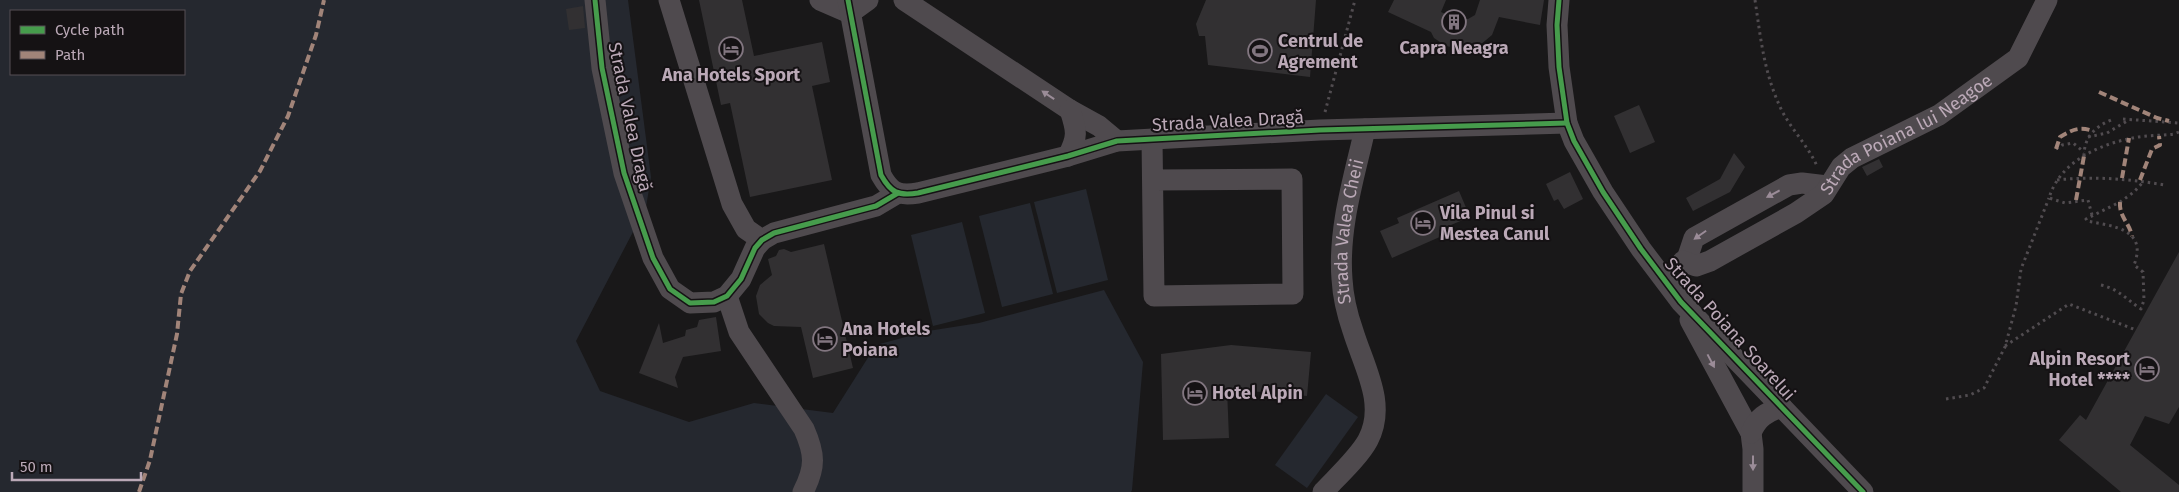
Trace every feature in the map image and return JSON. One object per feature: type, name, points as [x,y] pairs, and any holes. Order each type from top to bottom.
[{"type":"street","name":"Strada Valea Dragă","points":[[595,0],[602,68],[624,173],[653,258],[670,289],[690,303],[714,302],[727,296]]},
{"type":"street","points":[[669,0],[732,204],[746,230],[762,240],[755,248],[741,278],[727,296],[739,332],[804,429],[811,444],[814,461],[809,481],[802,492]]},
{"type":"street","points":[[820,0],[849,7],[868,0]]},
{"type":"street","points":[[904,0],[1070,110],[1099,126],[1117,141]]},
{"type":"street","name":"Strada Poiana Soarelui","points":[[1560,0],[1557,25],[1558,67],[1567,123],[1574,141],[1591,172],[1623,224],[1681,302],[1864,492]]},
{"type":"street","name":"Strada Poiana lui Neagoe","points":[[1659,274],[1685,260],[1696,266],[1710,261],[1796,213],[1824,194],[1823,186],[1852,158],[1939,115],[2018,58],[2047,0]]},
{"type":"street","points":[[849,7],[881,175],[888,186],[898,193]]},
{"type":"street","points":[[1068,156],[1075,142],[1076,131],[1070,110]]},
{"type":"street","name":"Strada Valea Dragă","points":[[762,240],[774,233],[876,206],[898,193],[918,192],[1068,156],[1117,141],[1320,130],[1567,123]]},
{"type":"street","name":"Strada Valea Cheii","points":[[1323,492],[1367,442],[1375,425],[1374,391],[1344,303],[1341,249],[1346,215],[1365,129]]},
{"type":"street","points":[[1152,139],[1154,296],[1293,294],[1292,179],[1153,180]]},
{"type":"street","points":[[1685,260],[1694,238],[1789,185],[1802,183],[1823,186]]},
{"type":"street","points":[[1681,302],[1710,360],[1751,433],[1753,492]]},
{"type":"street","points":[[1751,433],[1761,417],[1770,410],[1782,407]]},
{"type":"path","points":[[1320,130],[1355,0]]},
{"type":"path","points":[[1755,0],[1766,71],[1783,112],[1811,152],[1823,186]]},
{"type":"path","points":[[2084,154],[2084,146],[2088,137],[2099,126],[2111,120]]},
{"type":"path","points":[[2088,137],[2108,134],[2125,120],[2179,122]]},
{"type":"path","points":[[1946,399],[1970,395],[1984,388],[2005,347],[2016,306],[2021,269],[2056,180],[2065,169],[2084,154],[2110,144],[2129,138],[2179,132]]},
{"type":"path","points":[[2056,149],[2062,145],[2073,143],[2084,154]]},
{"type":"path","points":[[2056,180],[2080,177],[2122,178],[2165,185]]},
{"type":"path","points":[[2101,285],[2121,292],[2128,301],[2141,309],[2144,300],[2143,272],[2134,265],[2138,251],[2132,236],[2119,228],[2087,221],[2086,219],[2120,202],[2134,192],[2144,181]]},
{"type":"path","points":[[2049,198],[2065,203],[2088,200],[2092,215]]},
{"type":"path","points":[[2005,347],[2070,304],[2136,330]]},
{"type":"shaded area","points":[[0,0],[628,0],[651,177],[646,207],[576,341],[600,391],[689,422],[754,403],[833,413],[876,345],[928,331],[979,323],[1104,290],[1143,362],[1131,492],[0,492]]},
{"type":"shaded area","points":[[1086,189],[1108,280],[1057,293],[1034,202]]},
{"type":"shaded area","points":[[1030,203],[1053,294],[1002,307],[979,216]]},
{"type":"shaded area","points":[[962,222],[985,313],[933,326],[911,235]]},
{"type":"shaded area","points":[[1326,394],[1358,417],[1307,488],[1275,465]]},
{"type":"building","points":[[699,0],[742,0],[754,56],[822,42],[830,82],[812,86],[832,180],[750,197],[730,103],[721,105]]},
{"type":"building","name":"Centrul de Agrement","points":[[1206,0],[1316,0],[1310,77],[1208,65],[1205,36],[1199,36],[1196,24]]},
{"type":"building","name":"Capra Neagra","points":[[1394,0],[1446,0],[1441,12],[1459,20],[1468,19],[1475,15],[1480,0],[1544,0],[1540,25],[1499,17],[1492,35],[1480,45],[1461,49],[1446,46],[1434,38],[1431,32],[1388,12]]},
{"type":"building","points":[[583,6],[585,28],[569,30],[566,9]]},
{"type":"building","points":[[1639,105],[1655,142],[1630,153],[1614,116]]},
{"type":"building","points":[[1734,153],[1745,167],[1730,192],[1693,211],[1686,198],[1720,179]]},
{"type":"building","points":[[1879,159],[1883,167],[1867,176],[1862,167]]},
{"type":"building","points":[[1570,172],[1583,199],[1564,209],[1558,199],[1554,201],[1546,184]]},
{"type":"building","points":[[1459,191],[1470,217],[1439,230],[1442,236],[1392,258],[1380,231],[1399,223],[1397,218]]},
{"type":"building","name":"Ana Hotels Poiana","points":[[824,244],[853,368],[813,378],[801,327],[774,326],[768,323],[759,314],[756,296],[760,285],[772,275],[768,259],[776,256],[779,250],[784,249],[791,252]]},
{"type":"building","name":"Alpin Resort Hotel ****","points":[[2179,252],[2179,407],[2169,424],[2145,416],[2130,445],[2179,485],[2179,492],[2121,492],[2059,440],[2080,415],[2086,420]]},
{"type":"building","points":[[716,317],[721,351],[683,357],[675,377],[678,388],[639,373],[659,323],[663,343],[685,336],[686,330],[697,327],[699,320]]},
{"type":"building","name":"Hotel Alpin","points":[[1231,345],[1311,352],[1307,396],[1227,389],[1229,438],[1163,440],[1161,354]]},
{"type":"marked path","points":[[139,492],[150,460],[177,334],[181,294],[190,271],[260,171],[288,116],[316,35],[324,0]]},
{"type":"marked path","points":[[2099,92],[2157,118],[2169,121]]},
{"type":"marked path","points":[[2056,149],[2060,137],[2068,132],[2080,129],[2093,131]]},
{"type":"marked path","points":[[2140,180],[2152,149],[2160,145],[2159,136]]},
{"type":"marked path","points":[[2122,178],[2129,138]]},
{"type":"marked path","points":[[2076,200],[2084,156]]},
{"type":"marked path","points":[[2120,202],[2121,212],[2132,236]]},
{"type":"cycle path","points":[[595,0],[602,68],[624,173],[653,258],[670,289],[690,303],[714,302],[727,296],[741,279],[755,248],[762,240],[774,233],[876,206],[898,193]]},
{"type":"cycle path","points":[[848,0],[881,175],[888,186],[896,192],[905,194],[918,193],[1068,156],[1117,141],[1320,130],[1567,123]]},
{"type":"cycle path","points":[[1559,0],[1557,25],[1559,67],[1567,123],[1574,141],[1603,192],[1641,249],[1681,302],[1863,492]]},
{"type":"place","name":"Capra Neagra","points":[[1454,22]]},
{"type":"place","name":"Ana Hotels Sport","points":[[731,49]]},
{"type":"place","name":"Centrul de Agrement","points":[[1260,51]]},
{"type":"place","name":"Vila Pinul si Mestea Canul","points":[[1423,223]]},
{"type":"place","name":"Ana Hotels Poiana","points":[[825,339]]},
{"type":"place","name":"Alpin Resort Hotel ****","points":[[2147,369]]},
{"type":"place","name":"Hotel Alpin","points":[[1195,393]]}]
